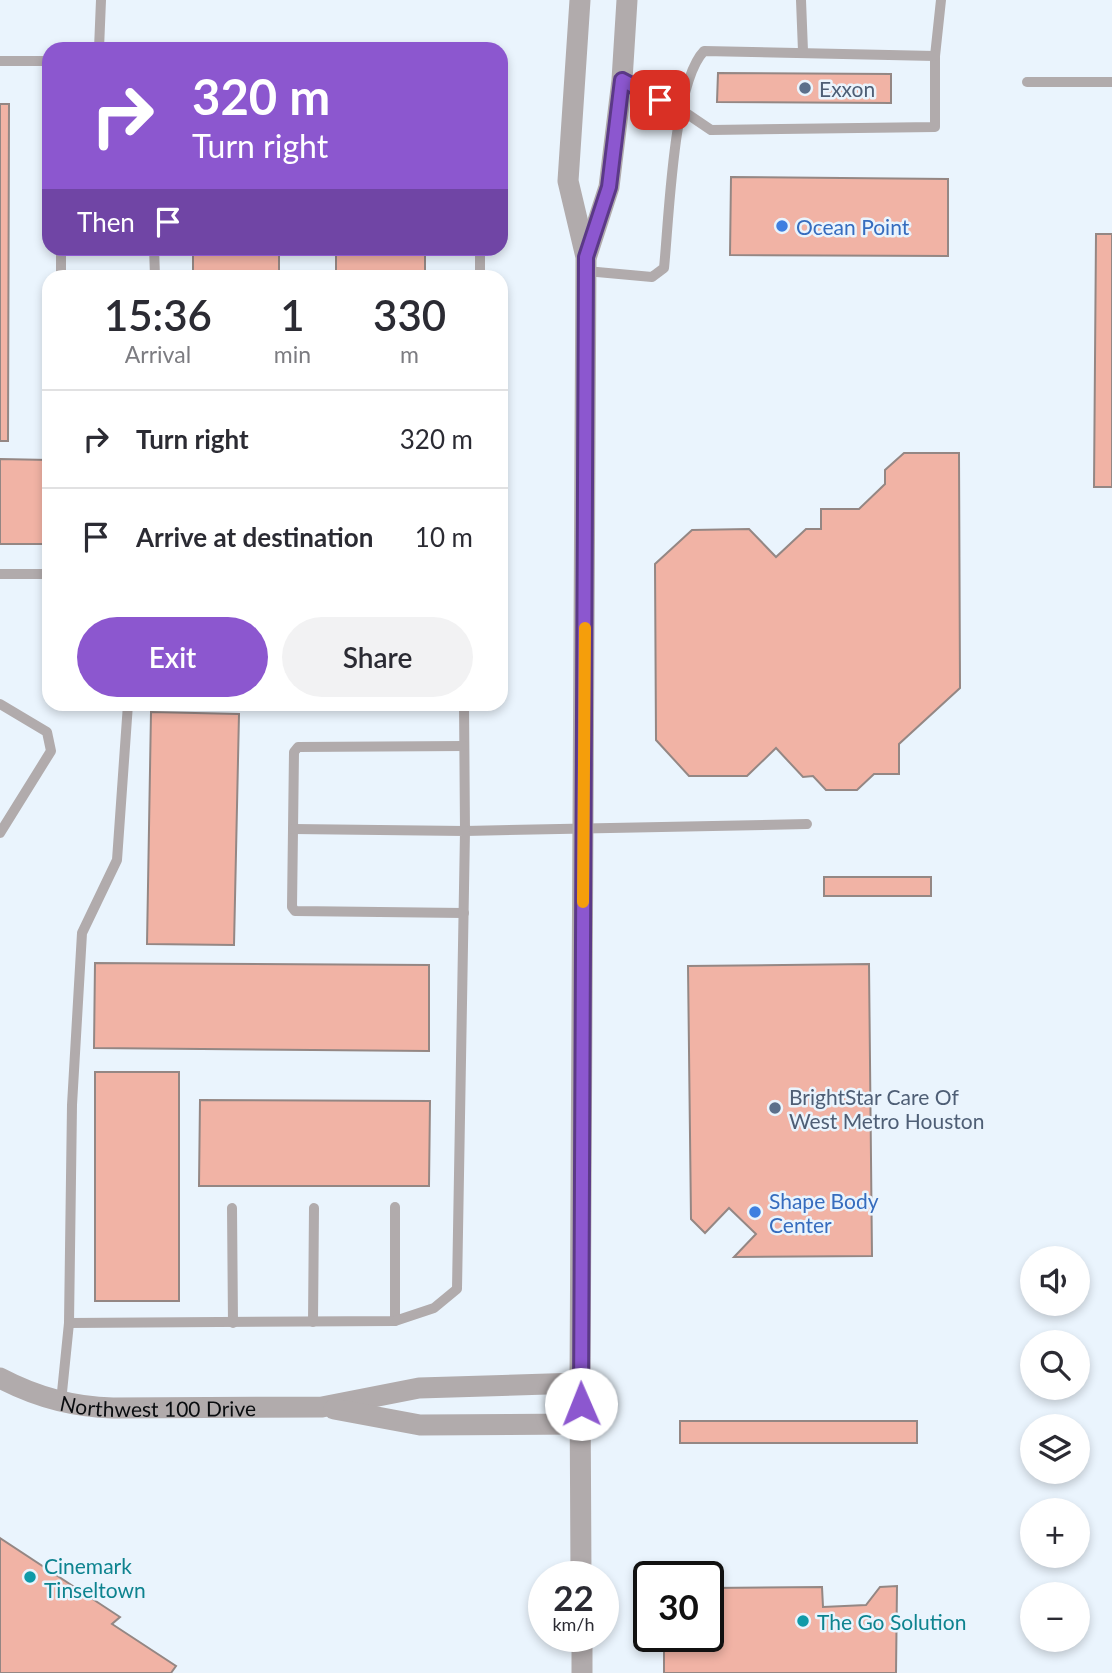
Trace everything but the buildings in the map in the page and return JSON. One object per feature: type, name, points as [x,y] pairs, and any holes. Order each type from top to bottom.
[{"type":"street","points":[[580,0],[568,181],[586,264],[581,1561]]},
{"type":"street","points":[[586,264],[609,187],[622,80],[627,0]]},
{"type":"street","name":"Northwest 100 Drive","points":[[0,1378],[29,1392],[87,1408],[322,1407],[420,1425],[581,1424]]},
{"type":"street","name":"Northwest 100 Drive","points":[[322,1407],[419,1388],[580,1383]]},
{"type":"street","points":[[582,1652],[582,1673]]},
{"type":"lane","points":[[99,42],[101,0]]},
{"type":"lane","points":[[801,0],[803,51]]},
{"type":"lane","points":[[622,80],[680,109],[711,130],[934,127],[935,55],[941,0]]},
{"type":"lane","points":[[586,264],[652,277],[664,268],[680,109],[695,61],[704,51],[935,55]]},
{"type":"lane","points":[[0,61],[42,61]]},
{"type":"lane","points":[[1027,82],[1112,82]]},
{"type":"lane","points":[[0,574],[42,574]]},
{"type":"lane","points":[[0,704],[47,732],[51,751],[0,833]]},
{"type":"lane","points":[[61,1403],[69,1323],[72,1105],[82,933],[117,860],[128,711]]},
{"type":"lane","points":[[69,1323],[395,1321],[434,1308],[457,1289],[465,831],[464,711]]},
{"type":"lane","points":[[464,746],[298,747],[294,752],[292,907],[295,911],[464,913]]},
{"type":"lane","points":[[293,829],[465,831],[807,824]]},
{"type":"lane","points":[[395,1207],[395,1321]]},
{"type":"lane","points":[[232,1208],[233,1323]]},
{"type":"lane","points":[[313,1322],[314,1208]]},
{"type":"slow traffic","points":[[583,902],[585,628]]},
{"type":"place","name":"Exxon","points":[[805,88]]},
{"type":"place","name":"Ocean Point","points":[[782,226]]},
{"type":"place","name":"BrightStar Care Of West Metro Houston","points":[[775,1108]]},
{"type":"place","name":"Shape Body Center","points":[[755,1212]]},
{"type":"place","name":"Cinemark Tinseltown","points":[[30,1577]]},
{"type":"place","name":"The Go Solution","points":[[803,1621]]},
{"type":"route","points":[[581,1404],[586,257],[609,187],[622,80],[660,100]]}]
